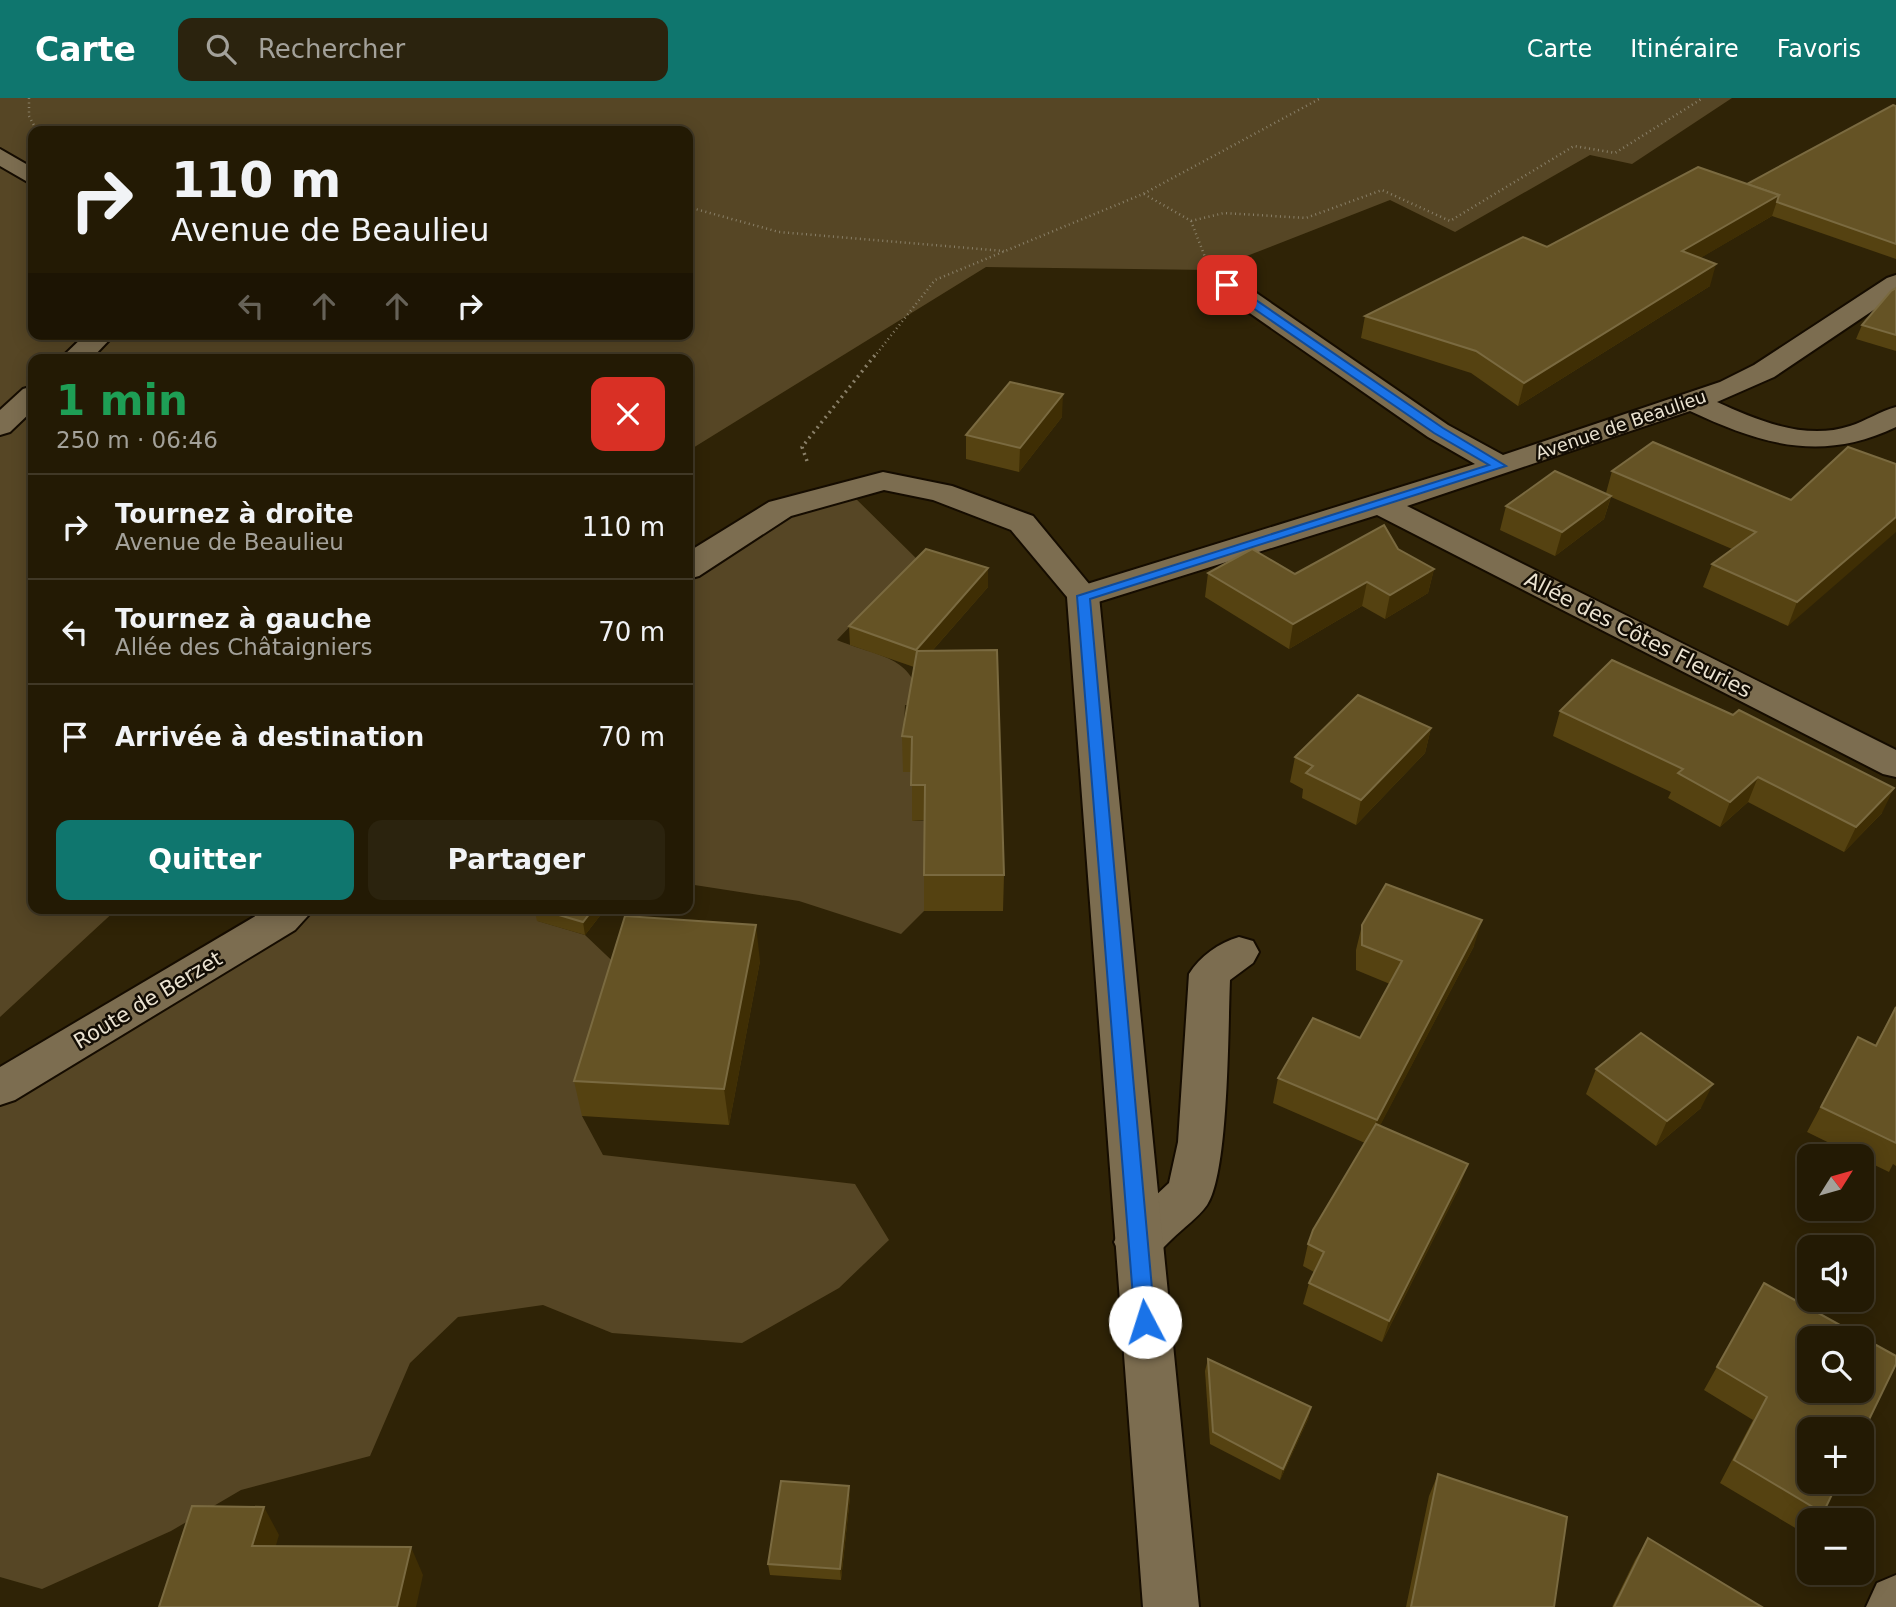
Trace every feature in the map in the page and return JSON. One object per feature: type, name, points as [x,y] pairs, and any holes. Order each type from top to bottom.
[{"type":"street","points":[[0,156],[28,175]]},
{"type":"street","name":"Avenue de Beaulieu","points":[[1083,596],[1380,505],[1691,401],[1764,371],[1896,283]]},
{"type":"street","points":[[1227,285],[1438,431],[1500,466]]},
{"type":"street","points":[[80,354],[95,340]]},
{"type":"street","points":[[0,426],[28,400]]},
{"type":"street","points":[[1691,401],[1749,428],[1799,440],[1827,440],[1854,435],[1896,416]]},
{"type":"street","points":[[693,564],[780,509],[883,481],[941,492],[1022,523],[1083,596],[1171,1607]]},
{"type":"street","name":"Allée des Côtes Fleuries","points":[[1380,505],[1896,765]]},
{"type":"street","name":"Route de Berzet","points":[[0,1088],[288,914]]},
{"type":"street","points":[[1138,1242],[1190,1192],[1200,1142],[1210,974],[1239,952]]},
{"type":"street","points":[[1894,1607],[1896,1602]]},
{"type":"path","points":[[29,98],[29,116],[34,126]]},
{"type":"path","points":[[818,498],[802,447],[934,280],[1143,194],[1321,98]]},
{"type":"path","points":[[1191,221],[1224,213],[1306,218],[1382,190],[1450,220],[1574,146],[1615,153],[1703,98]]},
{"type":"path","points":[[1143,194],[1191,221],[1211,270],[1227,285]]},
{"type":"path","points":[[693,208],[779,232],[1006,251]]},
{"type":"shaded area","points":[[0,98],[1732,98],[1632,164],[1590,155],[1455,232],[1390,200],[1211,270],[986,267],[693,448],[693,354],[28,354],[28,914],[112,914],[0,1017]]},
{"type":"shaded area","points":[[847,490],[926,568],[855,621],[837,640],[891,660],[911,676],[916,689],[919,705],[905,705],[904,725],[918,772],[913,821],[932,820],[924,911],[901,934],[799,901],[693,885],[693,564],[780,509]]},
{"type":"shaded area","points":[[285,914],[543,914],[538,921],[585,935],[625,973],[582,1116],[603,1155],[855,1184],[889,1240],[839,1288],[742,1343],[612,1333],[543,1305],[458,1317],[410,1363],[370,1456],[241,1490],[171,1531],[42,1589],[0,1577],[0,1088]]},
{"type":"building","points":[[1893,105],[1896,106],[1896,244],[1777,202],[1779,195],[1747,184]]},
{"type":"building","points":[[1698,167],[1779,195],[1682,251],[1716,264],[1524,383],[1476,351],[1365,316],[1523,237],[1547,247]]},
{"type":"building","points":[[1896,288],[1896,335],[1862,325],[1891,291]]},
{"type":"building","points":[[1010,382],[1063,394],[1020,448],[966,435]]},
{"type":"building","points":[[1653,442],[1791,500],[1848,447],[1896,464],[1896,517],[1797,602],[1712,564],[1756,532],[1612,471]]},
{"type":"building","points":[[1555,471],[1611,496],[1562,532],[1506,506]]},
{"type":"building","points":[[1384,525],[1398,549],[1434,569],[1390,595],[1367,582],[1293,624],[1208,573],[1252,549],[1295,574]]},
{"type":"building","points":[[926,549],[988,568],[916,650],[849,626]]},
{"type":"building","points":[[997,650],[1004,875],[924,875],[925,785],[911,785],[912,737],[902,736],[917,651]]},
{"type":"building","points":[[1612,660],[1733,715],[1739,710],[1894,788],[1856,827],[1758,777],[1730,802],[1678,773],[1683,769],[1560,711]]},
{"type":"building","points":[[1358,695],[1431,728],[1361,800],[1306,773],[1313,766],[1295,757]]},
{"type":"building","points":[[1386,884],[1482,920],[1377,1120],[1278,1078],[1313,1018],[1360,1038],[1402,961],[1362,945],[1362,925]]},
{"type":"building","points":[[556,914],[589,914],[583,922]]},
{"type":"building","points":[[625,916],[756,925],[724,1089],[574,1081]]},
{"type":"building","points":[[1896,1007],[1896,1143],[1821,1107],[1858,1037],[1876,1046]]},
{"type":"building","points":[[1641,1033],[1713,1084],[1667,1121],[1596,1069]]},
{"type":"building","points":[[1376,1124],[1468,1164],[1389,1321],[1309,1283],[1324,1252],[1308,1244],[1313,1230]]},
{"type":"building","points":[[1764,1283],[1797,1301],[1797,1312],[1816,1312],[1842,1326],[1797,1326],[1797,1403],[1874,1403],[1874,1344],[1896,1356],[1896,1364],[1870,1417],[1797,1417],[1797,1494],[1832,1494],[1825,1508],[1815,1508],[1734,1460],[1767,1397],[1717,1367]]},
{"type":"building","points":[[1208,1359],[1311,1407],[1283,1469],[1213,1432]]},
{"type":"building","points":[[1438,1474],[1567,1517],[1554,1607],[1411,1607]]},
{"type":"building","points":[[781,1481],[849,1486],[840,1569],[768,1564]]},
{"type":"building","points":[[192,1506],[264,1507],[252,1546],[411,1547],[397,1607],[159,1607]]},
{"type":"building","points":[[1648,1538],[1762,1607],[1614,1607]]},
{"type":"route","points":[[1145,1322],[1116,950],[1083,596],[1500,466],[1438,431],[1227,285]]}]
